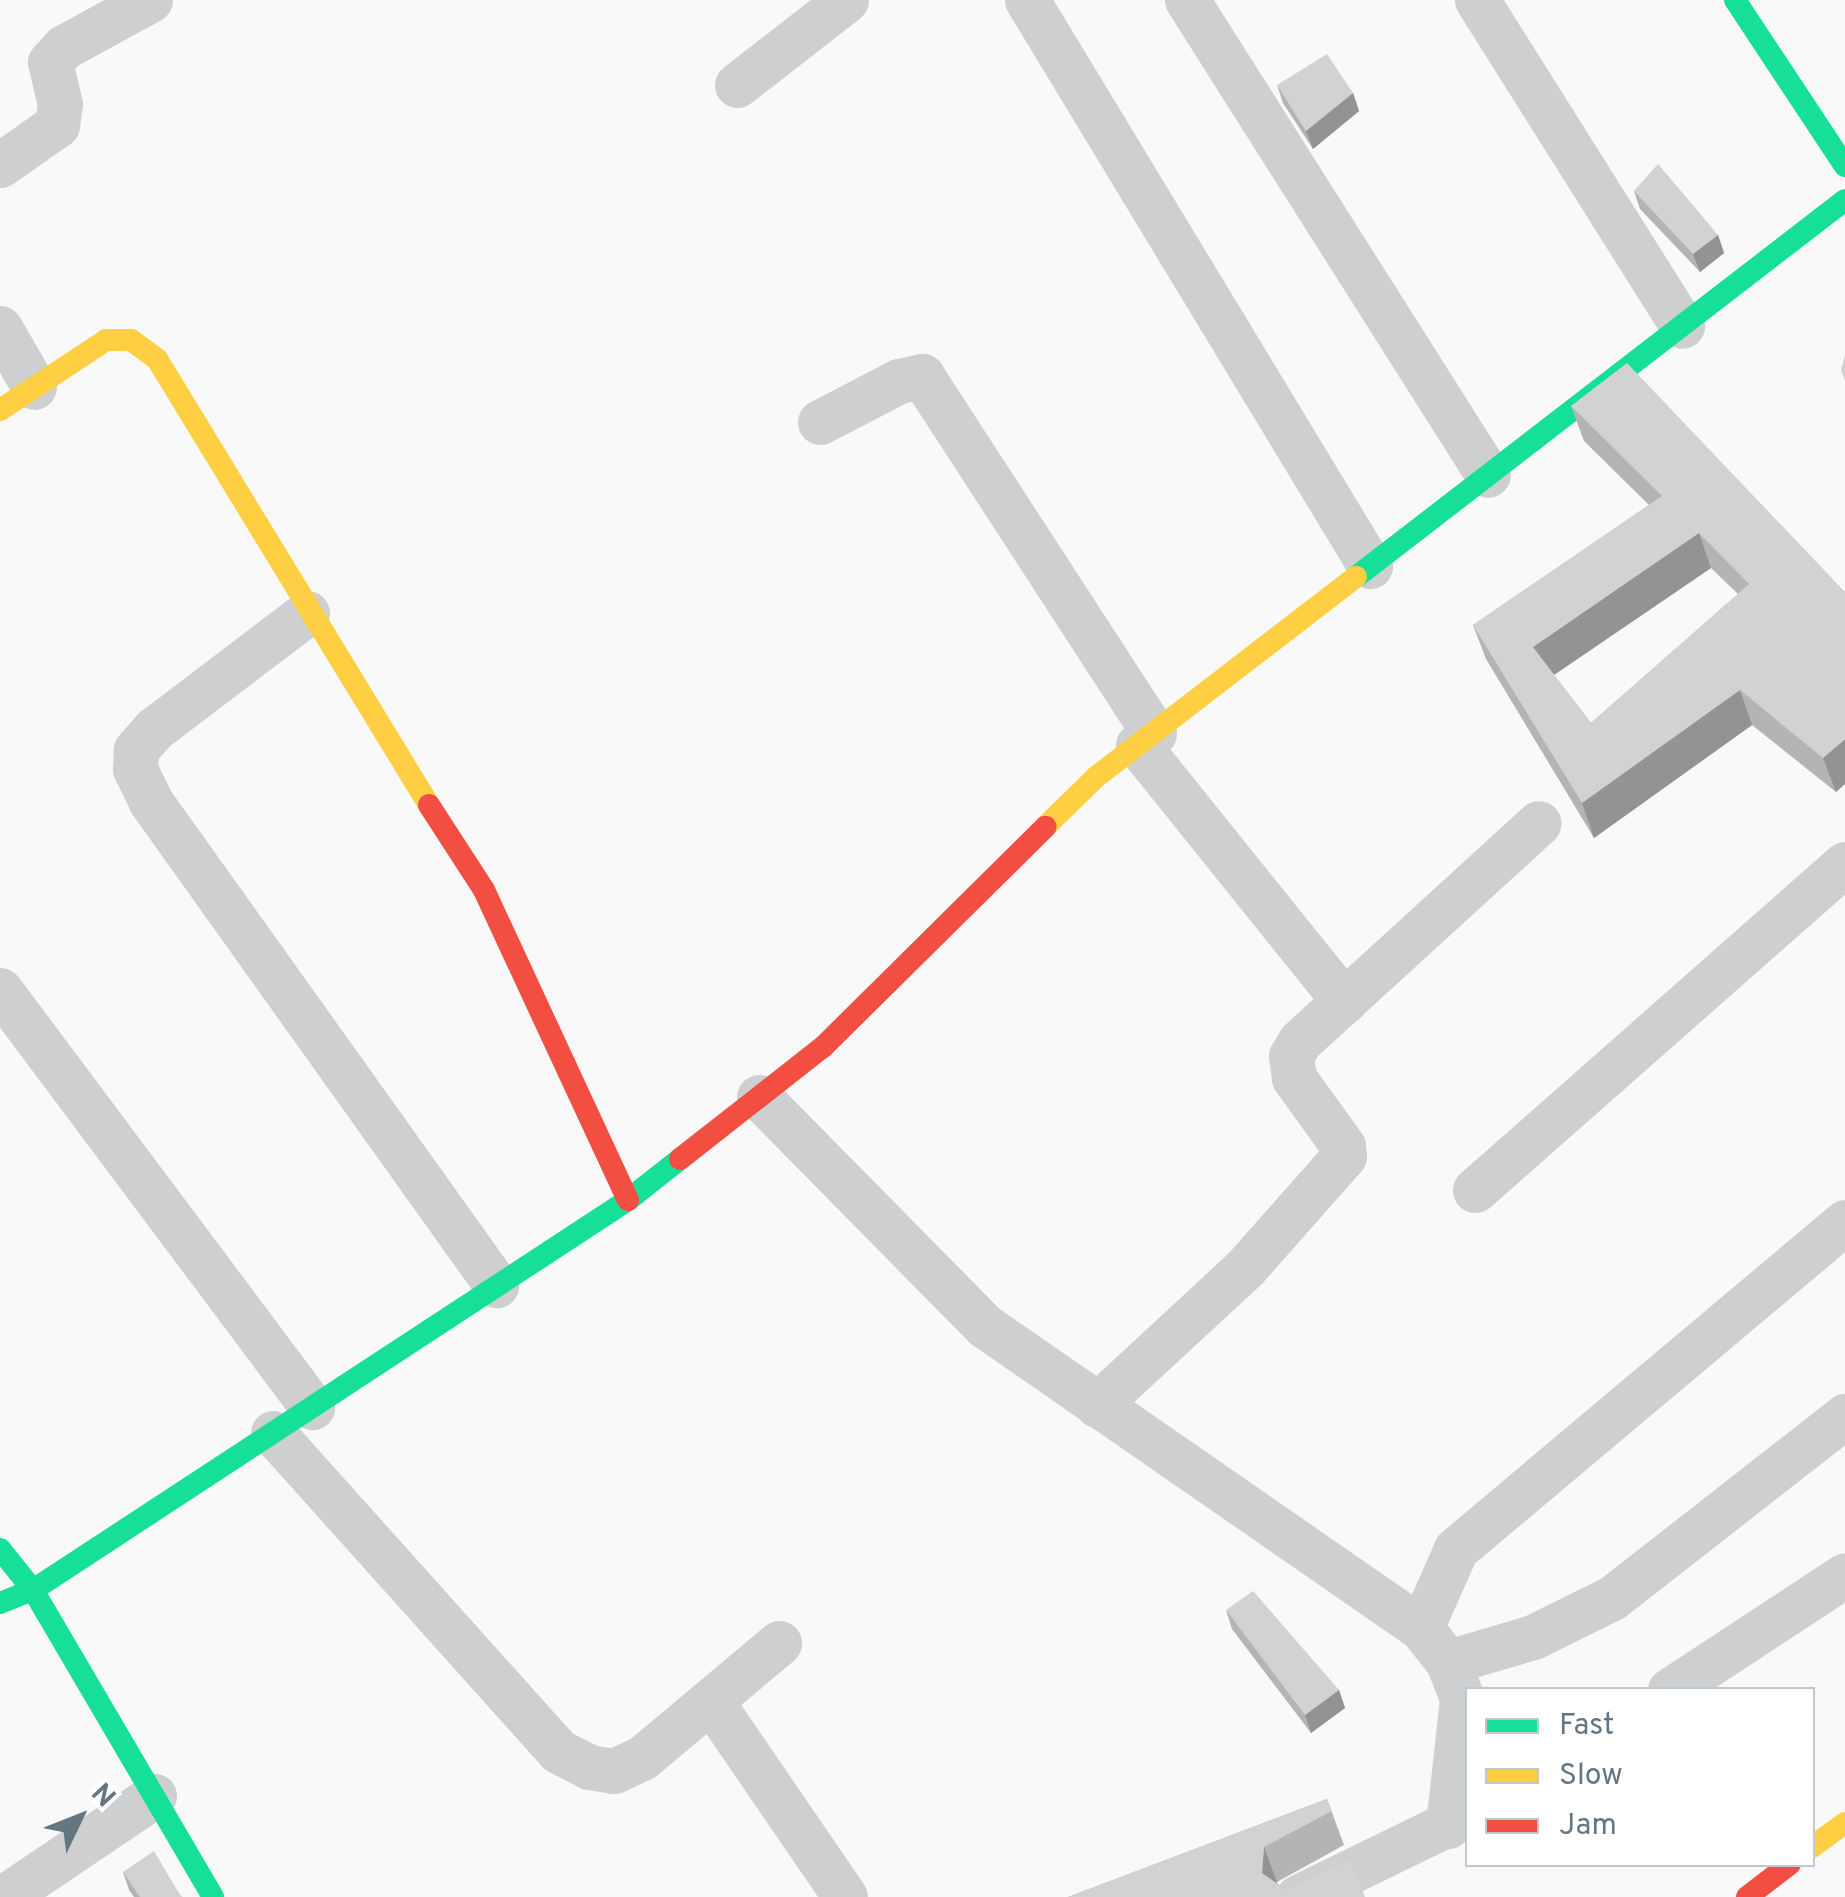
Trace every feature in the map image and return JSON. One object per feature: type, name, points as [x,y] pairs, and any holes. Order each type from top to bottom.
[{"type":"main road","points":[[1736,0],[1845,166]]},
{"type":"main road","points":[[0,1603],[33,1590],[628,1200],[823,1047],[1096,777],[1845,200]]},
{"type":"main road","points":[[17,399],[106,340],[132,340],[157,359],[307,613],[484,890],[628,1200]]},
{"type":"main road","points":[[0,1549],[33,1590],[213,1897]]},
{"type":"main road","points":[[1815,1845],[1845,1823]]},
{"type":"main road","points":[[1747,1897],[1786,1867]]},
{"type":"street","points":[[0,165],[57,124],[60,104],[50,62],[64,47],[150,0]]},
{"type":"street","points":[[737,85],[846,0]]},
{"type":"street","points":[[1027,0],[1370,566]]},
{"type":"street","points":[[1187,0],[1488,476]]},
{"type":"street","points":[[1477,0],[1682,326]]},
{"type":"street","points":[[0,328],[17,399]]},
{"type":"street","points":[[820,422],[899,381],[922,376],[1146,739],[1344,1001]]},
{"type":"street","points":[[307,613],[154,729],[136,750],[135,769],[151,802],[496,1286]]},
{"type":"street","points":[[1097,1405],[1245,1268],[1338,1166],[1344,1146],[1294,1078],[1291,1056],[1344,1001],[1539,824]]},
{"type":"street","points":[[1475,1190],[1845,864]]},
{"type":"street","points":[[0,990],[312,1407]]},
{"type":"street","points":[[759,1096],[985,1326],[1435,1645],[1462,1700],[1458,1820],[1342,1888],[1298,1897]]},
{"type":"street","points":[[1435,1645],[1456,1549],[1845,1222]]},
{"type":"street","points":[[1435,1645],[1534,1637],[1612,1598],[1845,1416]]},
{"type":"street","points":[[272,1433],[558,1751],[614,1770],[642,1758],[779,1643]]},
{"type":"street","points":[[1675,1687],[1845,1575]]},
{"type":"street","points":[[712,1701],[845,1897]]},
{"type":"street","points":[[4,1897],[154,1796]]},
{"type":"building","points":[[1327,54],[1353,93],[1306,131],[1277,85]]},
{"type":"building","points":[[1658,164],[1718,235],[1693,254],[1634,191]]},
{"type":"building","points":[[1627,363],[1845,592],[1845,739],[1823,758],[1740,690],[1582,803],[1473,625],[1662,496],[1571,406]],"holes":[[[1699,533],[1749,584],[1591,723],[1533,647]]]},
{"type":"building","points":[[1253,1591],[1339,1690],[1305,1715],[1226,1610]]},
{"type":"building","points":[[1327,1799],[1332,1811],[1264,1847],[1262,1873],[1285,1889],[1351,1860],[1365,1897],[1068,1897]]},
{"type":"building","points":[[154,1851],[182,1897],[140,1897],[123,1872]]},
{"type":"traffic: fast","points":[[1735,0],[1845,166]]},
{"type":"traffic: fast","points":[[1356,577],[1845,200]]},
{"type":"traffic: fast","points":[[0,1603],[33,1590],[628,1200],[680,1159]]},
{"type":"traffic: fast","points":[[0,1549],[33,1590],[213,1897]]},
{"type":"traffic: slow","points":[[0,410],[106,340],[131,340],[157,359],[429,805]]},
{"type":"traffic: slow","points":[[1045,827],[1096,777],[1356,577]]},
{"type":"traffic: slow","points":[[1815,1845],[1845,1823]]},
{"type":"traffic: jam","points":[[429,805],[484,890],[628,1200]]},
{"type":"traffic: jam","points":[[680,1159],[823,1047],[1045,827]]},
{"type":"traffic: jam","points":[[1747,1897],[1786,1867]]}]
